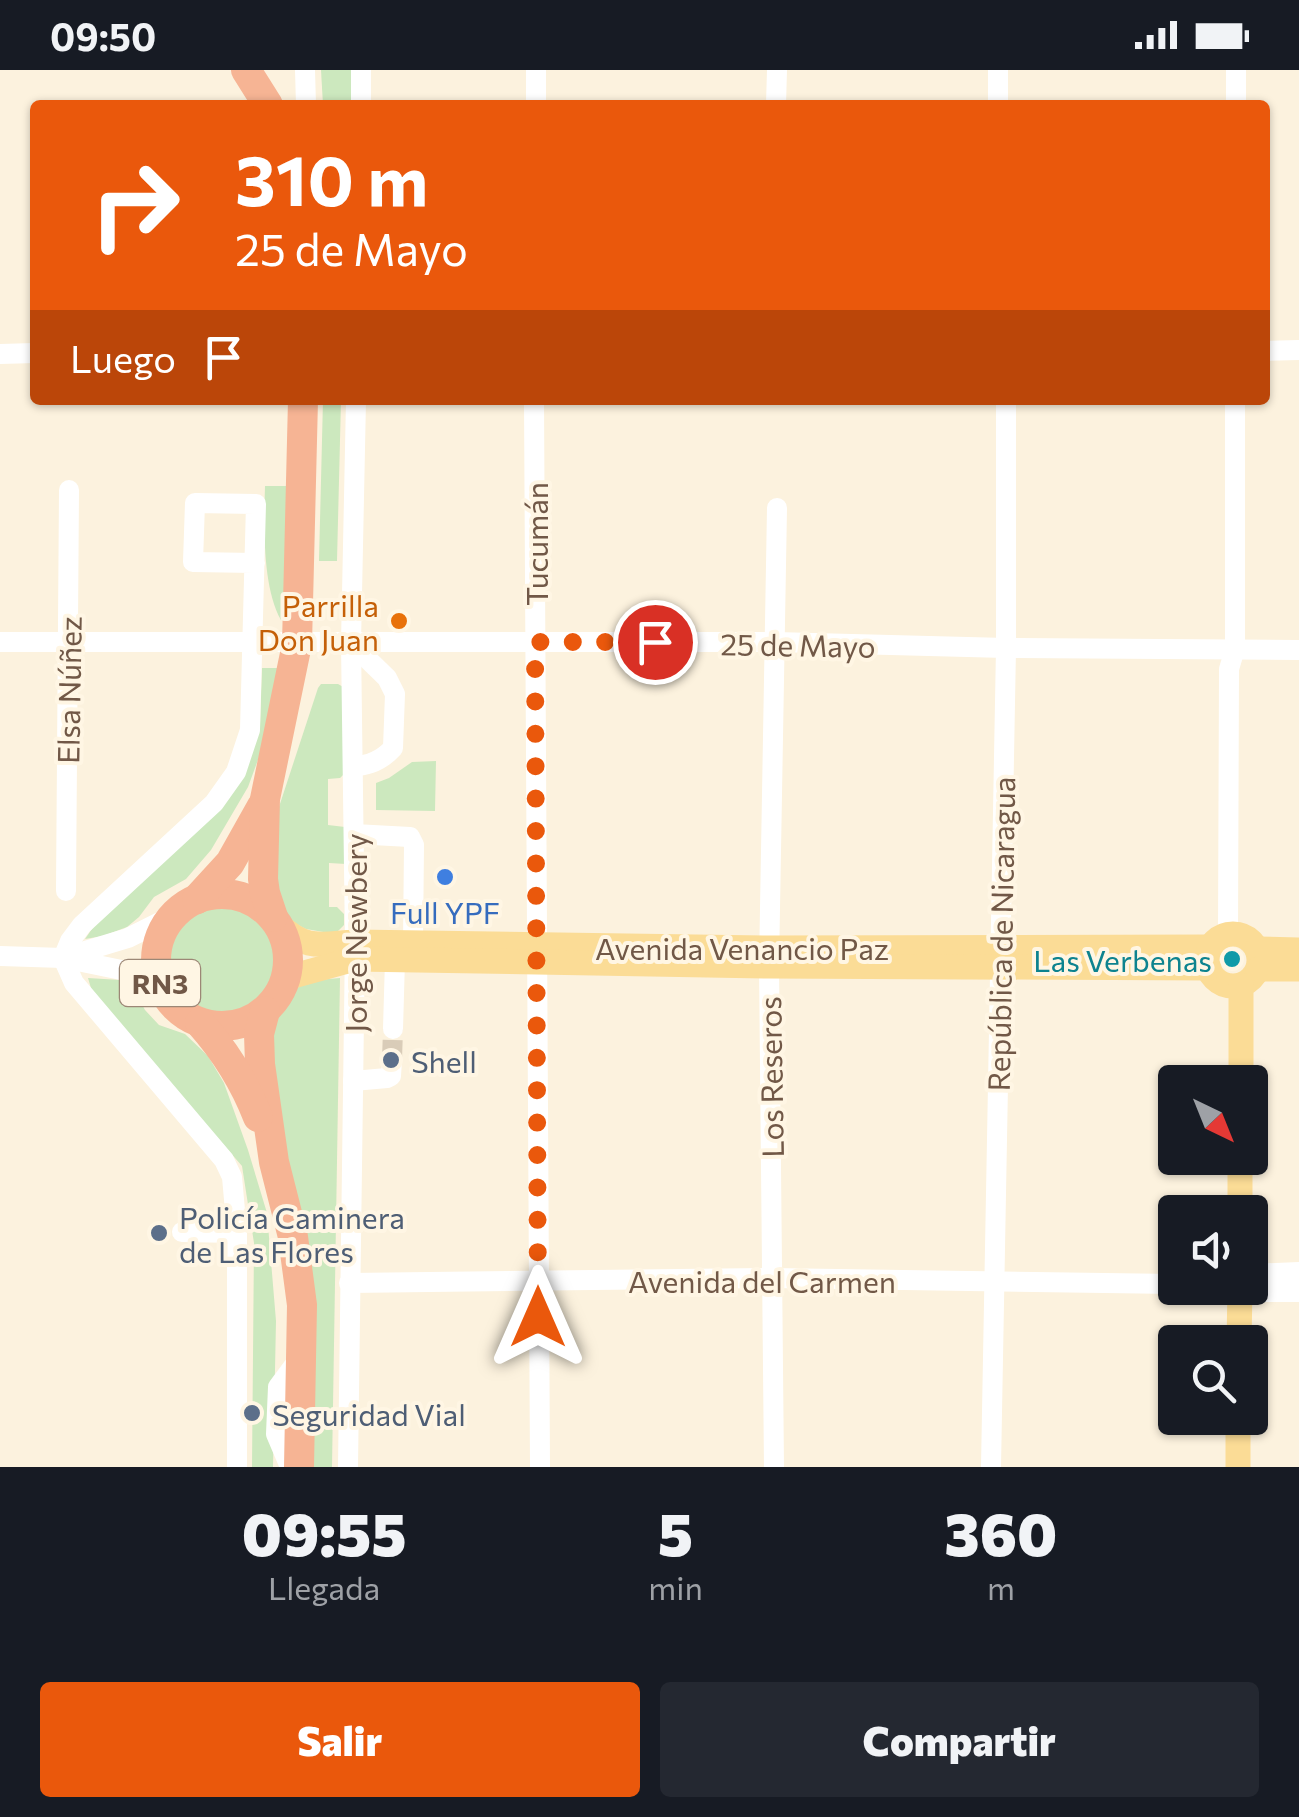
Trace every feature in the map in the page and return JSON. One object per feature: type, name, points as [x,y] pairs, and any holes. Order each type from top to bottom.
[{"type":"highway","points":[[246,70],[265,100]]},
{"type":"highway","name":"RN3","points":[[266,799],[230,863],[164,929],[158,946],[156,963],[166,996],[181,1012],[200,1022],[234,1026],[250,1020],[278,996],[286,978],[288,951],[264,893],[266,799],[297,644],[303,405]]},
{"type":"highway","points":[[185,907],[217,894],[238,896],[257,903],[276,921]]},
{"type":"highway","name":"RN3","points":[[265,1011],[259,1034],[260,1064],[274,1162],[293,1238],[302,1304],[299,1467]]},
{"type":"highway","name":"RN3","points":[[200,1022],[230,1060],[250,1096],[274,1162]]},
{"type":"main road","name":"Avenida Venancio Paz","points":[[276,921],[294,939],[304,943],[355,951],[1234,959],[1299,969]]},
{"type":"main road","name":"Avenida Venancio Paz","points":[[1234,959],[1299,950]]},
{"type":"main road","name":"Avenida Venancio Paz","points":[[286,978],[355,951]]},
{"type":"main road","points":[[1229,1065],[1234,959]]},
{"type":"main road","points":[[1234,959],[1240,1065]]},
{"type":"main road","points":[[1225,1467],[1226,1435]]},
{"type":"main road","points":[[1238,1435],[1238,1467]]},
{"type":"street","points":[[306,70],[306,100]]},
{"type":"street","points":[[361,70],[361,100]]},
{"type":"street","points":[[536,70],[536,100]]},
{"type":"street","points":[[776,100],[777,70]]},
{"type":"street","points":[[998,70],[998,100]]},
{"type":"street","points":[[1236,70],[1236,100]]},
{"type":"street","points":[[1270,351],[1299,350]]},
{"type":"street","points":[[0,354],[30,354]]},
{"type":"street","name":"Jorge Newbery","points":[[348,1467],[355,951],[350,643],[356,405]]},
{"type":"street","name":"Tucumán","points":[[534,405],[540,1467]]},
{"type":"street","name":"República de Nicaragua","points":[[992,1467],[1006,648],[1006,405]]},
{"type":"street","points":[[1234,959],[1242,670],[1235,649],[1235,405]]},
{"type":"street","name":"Elsa Núñez","points":[[66,891],[69,490]]},
{"type":"street","points":[[238,1467],[237,1233],[232,1176],[224,1160],[74,983],[64,958],[82,924],[214,802],[236,772],[250,730],[254,644],[256,504],[194,503],[193,562],[255,563]]},
{"type":"street","name":"Los Reseros","points":[[774,1467],[769,957],[777,508]]},
{"type":"street","name":"25 de Mayo","points":[[0,642],[774,642],[1299,650]]},
{"type":"street","points":[[350,643],[387,678],[395,694],[393,748],[365,766],[352,766]]},
{"type":"street","points":[[354,834],[410,837],[414,845],[394,1029]]},
{"type":"street","points":[[64,958],[128,938],[185,907]]},
{"type":"street","points":[[0,956],[64,958],[131,972],[166,996]]},
{"type":"street","points":[[353,1081],[391,1076],[392,1060]]},
{"type":"street","points":[[182,1232],[237,1233]]},
{"type":"street","points":[[1268,1273],[1299,1272]]},
{"type":"street","name":"Avenida del Carmen","points":[[350,1284],[772,1278],[1158,1284]]},
{"type":"street","points":[[1268,1292],[1299,1292]]},
{"type":"street","points":[[290,1467],[276,1434],[278,1387],[303,1354]]},
{"type":"green space","points":[[321,70],[354,70],[353,100],[323,100]]},
{"type":"green space","points":[[323,405],[341,405],[337,561],[319,561]]},
{"type":"green space","points":[[265,486],[287,486],[281,620],[267,573]]},
{"type":"green space","points":[[262,668],[280,668],[273,719],[248,787],[211,850],[186,879],[154,897],[127,927],[85,939],[96,923],[218,808],[260,727]]},
{"type":"green space","points":[[321,684],[345,688],[346,772],[340,778],[328,779],[328,825],[345,827],[346,864],[329,863],[329,907],[337,907],[344,914],[344,925],[329,933],[292,922],[280,910],[273,885],[277,813]]},
{"type":"green space","points":[[436,761],[435,811],[376,810],[376,783],[412,762]]},
{"type":"green space","points":[[222,908],[242,912],[259,923],[270,940],[274,960],[270,980],[259,997],[242,1008],[222,1012],[202,1008],[185,997],[174,980],[170,960],[174,940],[185,923],[202,912]]},
{"type":"green space","points":[[88,978],[120,980],[134,990],[159,1025],[185,1034],[208,1056],[224,1083],[267,1213],[276,1321],[273,1467],[252,1467],[254,1243],[242,1166],[93,995]]},
{"type":"green space","points":[[340,978],[332,1467],[308,1467],[266,1053],[277,1010],[287,997],[305,981]]},
{"type":"tunnel","points":[[392,1060],[393,1029]]},
{"type":"place","name":"Parrilla Don Juan","points":[[399,621]]},
{"type":"place","name":"Full YPF","points":[[445,877]]},
{"type":"place","name":"Las Verbenas","points":[[1232,959]]},
{"type":"place","name":"Shell","points":[[391,1060]]},
{"type":"place","name":"Policía Caminera de Las Flores","points":[[159,1233]]},
{"type":"place","name":"Seguridad Vial","points":[[252,1413]]},
{"type":"route","points":[[538,1317],[535,642],[655,642]]}]
